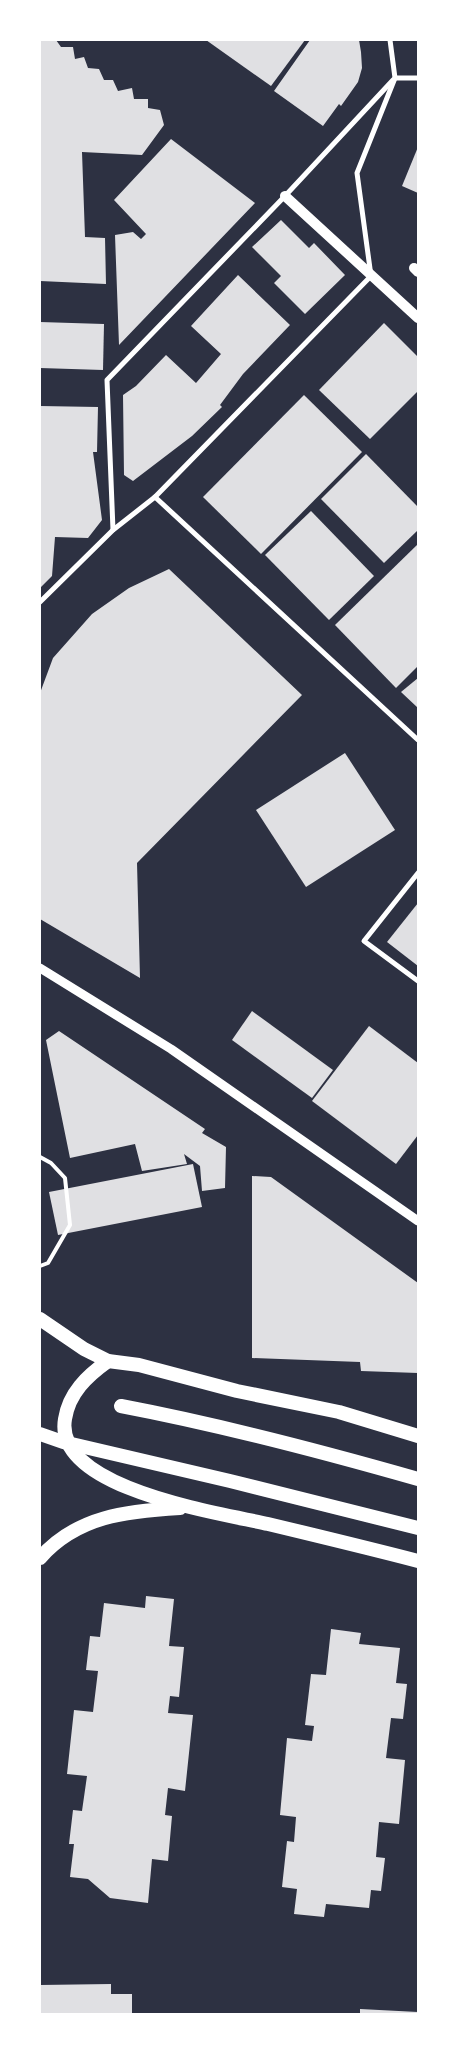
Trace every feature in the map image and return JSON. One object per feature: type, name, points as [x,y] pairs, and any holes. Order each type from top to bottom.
[{"type":"highway","points":[[40,1319],[84,1349],[108,1360],[139,1365],[237,1391],[339,1412],[418,1436]]},
{"type":"highway","points":[[108,1360],[90,1373],[76,1389],[66,1409],[64,1428],[72,1453],[92,1470],[125,1487],[188,1508],[242,1518],[418,1562]]},
{"type":"highway","points":[[121,1406],[188,1418],[418,1479]]},
{"type":"highway","points":[[40,1434],[63,1442],[418,1528]]},
{"type":"highway","points":[[40,1558],[48,1549],[74,1529],[96,1521],[135,1511],[188,1508]]},
{"type":"main road","points":[[284,196],[418,318]]},
{"type":"street","points":[[40,602],[113,530],[155,497],[371,276],[356,173],[395,78],[390,40]]},
{"type":"street","points":[[113,530],[107,380],[395,78],[418,78]]},
{"type":"street","points":[[155,497],[418,740]]},
{"type":"street","points":[[418,873],[364,941],[418,981]]},
{"type":"street","points":[[40,968],[171,1049],[418,1221]]},
{"type":"lane","points":[[40,1157],[51,1163],[64,1178],[70,1225],[48,1263],[40,1266]]},
{"type":"building","points":[[40,40],[56,40],[61,47],[73,47],[75,59],[84,57],[88,68],[99,69],[104,80],[113,80],[118,91],[132,88],[134,99],[148,99],[148,108],[160,110],[164,125],[142,155],[82,152],[85,237],[105,238],[106,284],[40,281]]},
{"type":"building","points":[[206,40],[305,40],[271,86]]},
{"type":"building","points":[[310,40],[359,40],[361,52],[362,68],[358,82],[341,106],[339,104],[323,126],[274,91]]},
{"type":"building","points":[[171,139],[255,203],[119,345],[115,235],[133,232],[141,239],[146,234],[114,200]]},
{"type":"building","points":[[418,147],[418,193],[402,186]]},
{"type":"building","points":[[281,220],[309,248],[314,243],[345,275],[305,314],[274,283],[281,276],[252,247]]},
{"type":"building","points":[[238,275],[290,325],[243,374],[220,405],[222,407],[192,436],[133,481],[124,475],[123,395],[136,386],[166,355],[196,383],[221,354],[191,326]]},
{"type":"building","points":[[40,322],[104,324],[103,370],[40,368]]},
{"type":"building","points":[[384,323],[418,357],[418,391],[370,439],[319,390]]},
{"type":"building","points":[[304,395],[362,452],[261,554],[203,497]]},
{"type":"building","points":[[40,406],[98,407],[97,452],[93,452],[102,520],[88,538],[55,537],[52,576],[40,588]]},
{"type":"building","points":[[366,454],[418,507],[418,530],[384,563],[321,499]]},
{"type":"building","points":[[311,511],[374,576],[329,620],[265,555]]},
{"type":"building","points":[[418,544],[418,666],[396,688],[335,625]]},
{"type":"building","points":[[169,569],[302,695],[137,863],[140,978],[40,919],[40,693],[53,658],[92,614],[129,588]]},
{"type":"building","points":[[418,678],[418,708],[401,692]]},
{"type":"building","points":[[345,753],[395,830],[306,887],[256,810]]},
{"type":"building","points":[[418,903],[418,966],[387,942]]},
{"type":"building","points":[[252,1011],[333,1070],[312,1098],[232,1040]]},
{"type":"building","points":[[369,1026],[418,1063],[418,1135],[396,1164],[312,1101]]},
{"type":"building","points":[[59,1031],[205,1129],[202,1133],[226,1147],[225,1188],[202,1191],[200,1166],[184,1154],[187,1164],[142,1171],[135,1144],[70,1158],[46,1040]]},
{"type":"building","points":[[193,1164],[202,1207],[58,1235],[49,1192]]},
{"type":"building","points":[[252,1176],[271,1177],[418,1283],[418,1373],[361,1371],[360,1362],[252,1358]]},
{"type":"building","points":[[146,1596],[174,1599],[169,1646],[184,1647],[179,1697],[170,1696],[168,1713],[193,1715],[185,1791],[168,1788],[165,1815],[172,1816],[168,1861],[152,1859],[148,1903],[110,1898],[88,1879],[70,1877],[74,1844],[69,1844],[73,1810],[82,1811],[87,1776],[67,1774],[74,1710],[93,1712],[98,1671],[86,1670],[90,1636],[100,1637],[104,1603],[145,1608]]},
{"type":"building","points":[[331,1629],[361,1633],[359,1644],[400,1648],[396,1683],[407,1684],[403,1719],[391,1718],[386,1758],[405,1760],[399,1824],[379,1822],[376,1857],[385,1858],[381,1891],[371,1890],[369,1908],[326,1904],[324,1917],[294,1914],[297,1889],[282,1887],[287,1841],[294,1842],[296,1817],[280,1815],[287,1738],[312,1741],[314,1726],[305,1725],[311,1674],[326,1675]]},
{"type":"building","points":[[111,1984],[111,1994],[132,1994],[132,2014],[40,2014],[40,1985]]},
{"type":"building","points":[[360,2009],[418,2012],[418,2014],[360,2014]]}]
